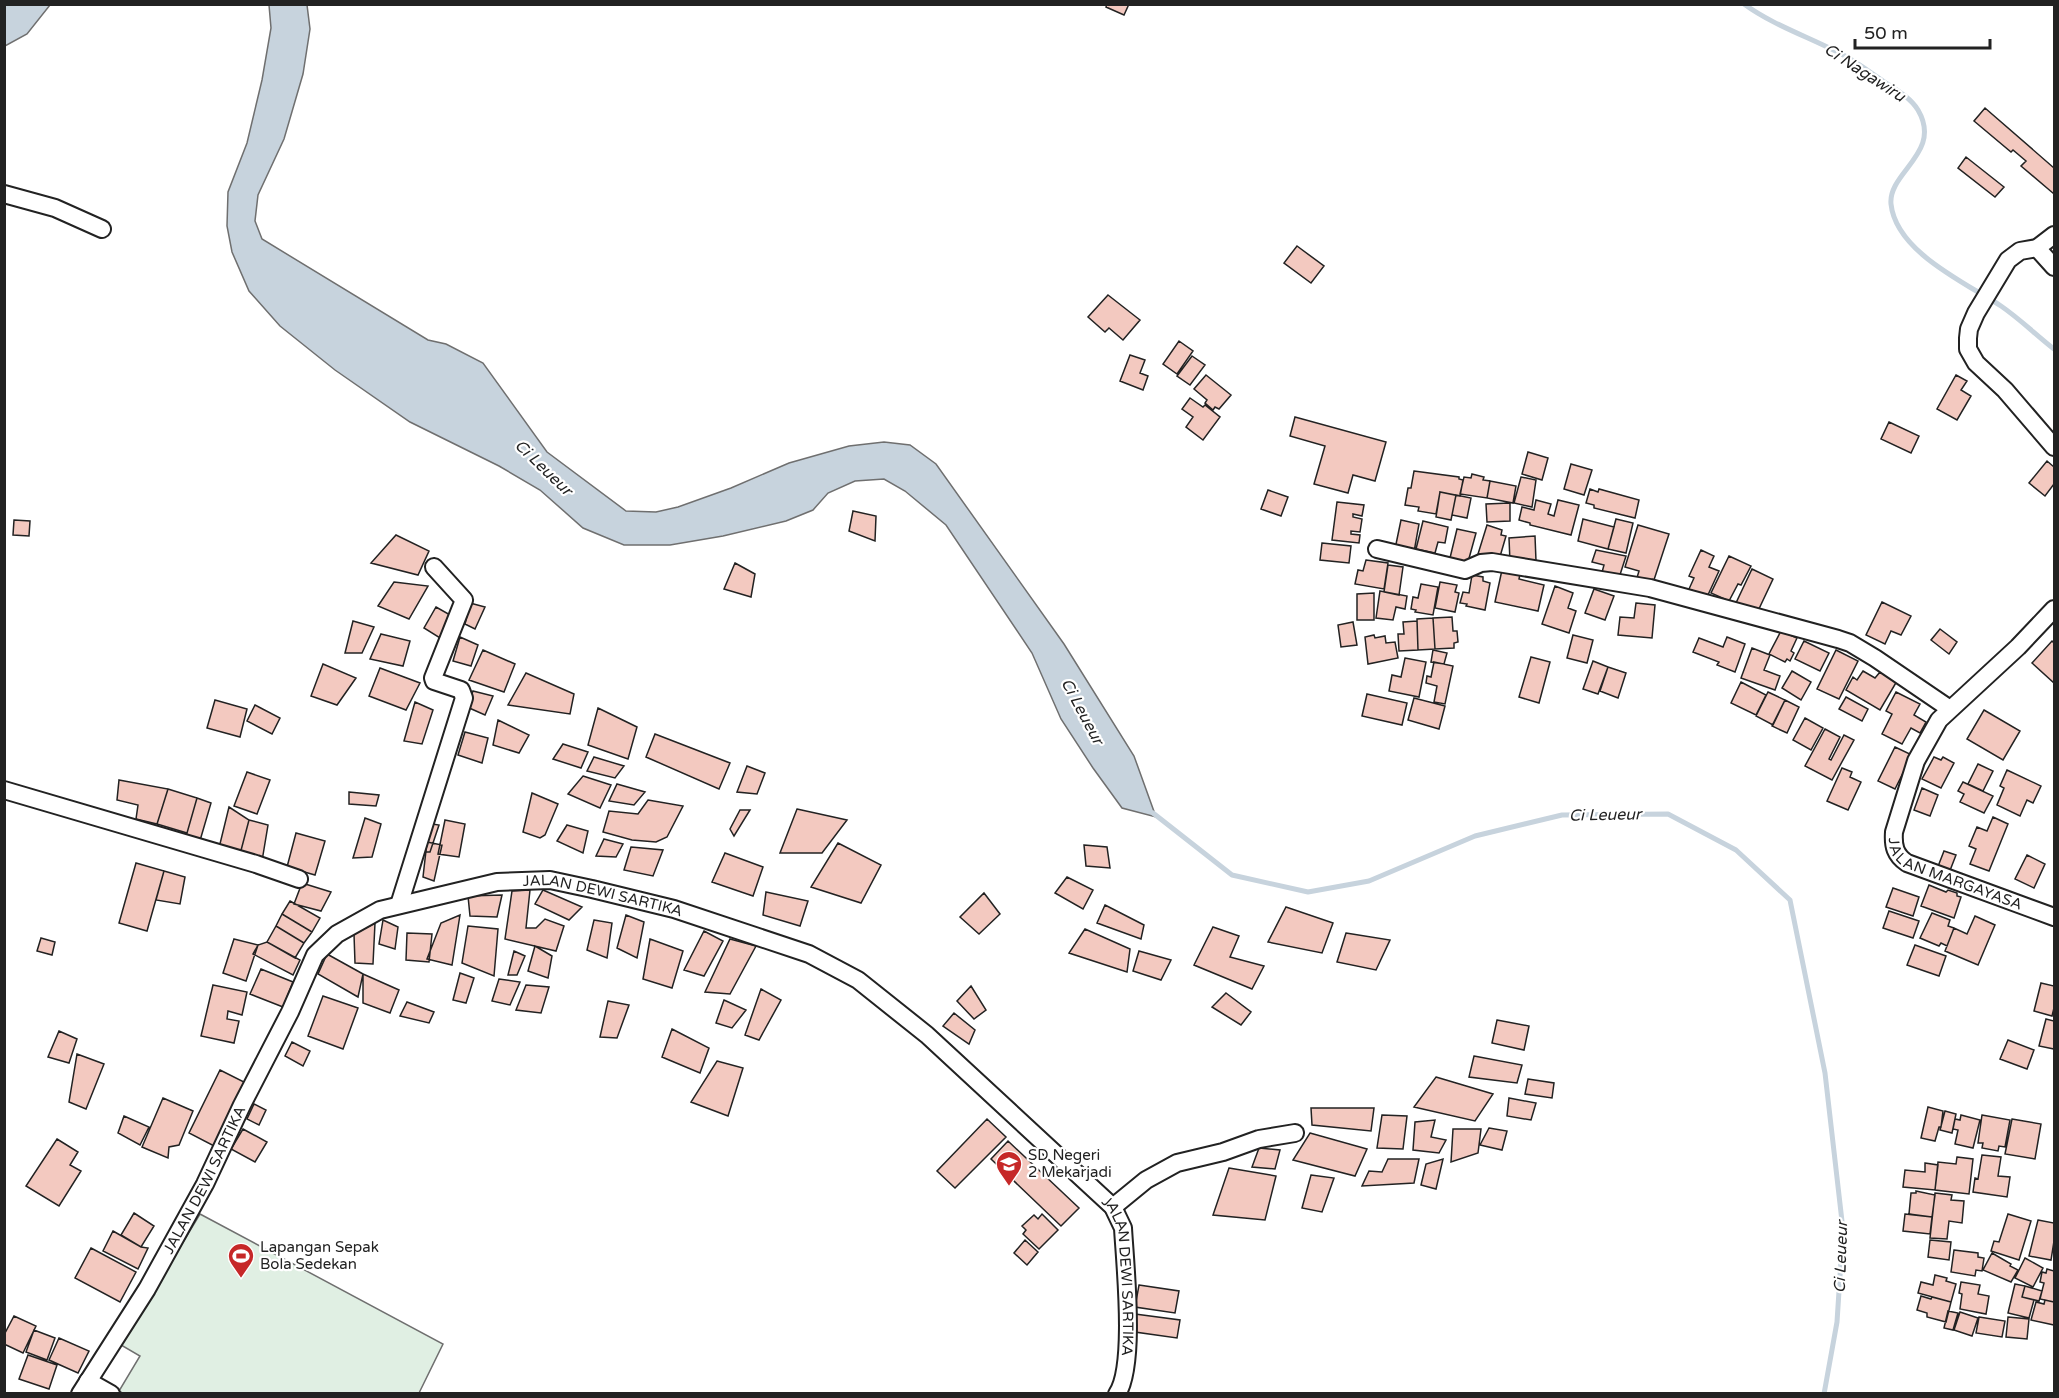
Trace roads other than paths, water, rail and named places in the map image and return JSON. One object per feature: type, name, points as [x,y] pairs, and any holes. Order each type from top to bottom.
[{"type":"street","points":[[4,194],[55,208],[102,229]]},
{"type":"street","points":[[2055,235],[2037,248],[2020,251],[2008,260],[1976,313],[1968,338],[1971,357],[2005,390],[2055,447]]},
{"type":"street","points":[[2037,248],[2055,267]]},
{"type":"street","points":[[1377,549],[1465,570],[1481,563],[1492,562],[1639,586],[1766,618],[1850,643],[1950,709]]},
{"type":"street","points":[[399,905],[464,698],[461,690],[434,681],[433,678],[464,600],[434,567]]},
{"type":"street","name":"JALAN MARGAYASA","points":[[2055,609],[1940,720],[1916,761],[1894,832],[1894,848],[1907,863],[2055,917]]},
{"type":"street","points":[[4,790],[256,864],[299,879]]},
{"type":"street","name":"JALAN DEWI SARTIKA","points":[[84,1387],[147,1289],[206,1184],[242,1105],[290,1012],[315,955],[323,945],[337,934],[380,910],[497,882],[550,880],[674,909],[809,954],[858,980],[927,1035],[1113,1207],[1123,1228],[1126,1290],[1126,1370],[1122,1387],[1117,1394]]},
{"type":"street","points":[[1113,1207],[1146,1180],[1178,1163],[1223,1152],[1259,1139],[1295,1133]]},
{"type":"street","points":[[84,1387],[111,1394]]},
{"type":"water","points":[[5,4],[50,5],[27,34],[5,46]]},
{"type":"water","points":[[269,5],[307,5],[310,29],[303,74],[284,139],[258,195],[255,221],[262,239],[428,340],[446,344],[483,363],[547,452],[626,511],[656,512],[678,507],[731,488],[789,463],[849,446],[884,442],[910,445],[936,464],[1064,644],[1134,756],[1156,817],[1122,808],[1061,719],[1032,653],[946,525],[905,491],[884,479],[855,481],[828,493],[813,510],[786,521],[723,536],[670,545],[624,545],[583,528],[540,490],[499,466],[410,422],[335,370],[280,326],[249,291],[232,252],[227,226],[228,192],[247,143],[262,80],[271,28]]},
{"type":"waterway","name":"Ci Nagawiru","points":[[1744,4],[1768,19],[1850,59],[1915,105],[1924,125],[1924,138],[1920,150],[1897,182],[1892,193],[1891,204],[1896,221],[1905,237],[1935,264],[2001,306],[2054,349]]},
{"type":"waterway","name":"Ci Leueur","points":[[1153,813],[1232,875],[1308,892],[1369,881],[1475,836],[1562,815],[1668,814],[1736,850],[1790,900],[1825,1073],[1843,1230],[1837,1322],[1824,1394]]},
{"type":"place","name":"SD Negeri 2 Mekarjadi","points":[[1009,1187]]},
{"type":"place","name":"Lapangan Sepak Bola Sedekan","points":[[241,1279]]}]
